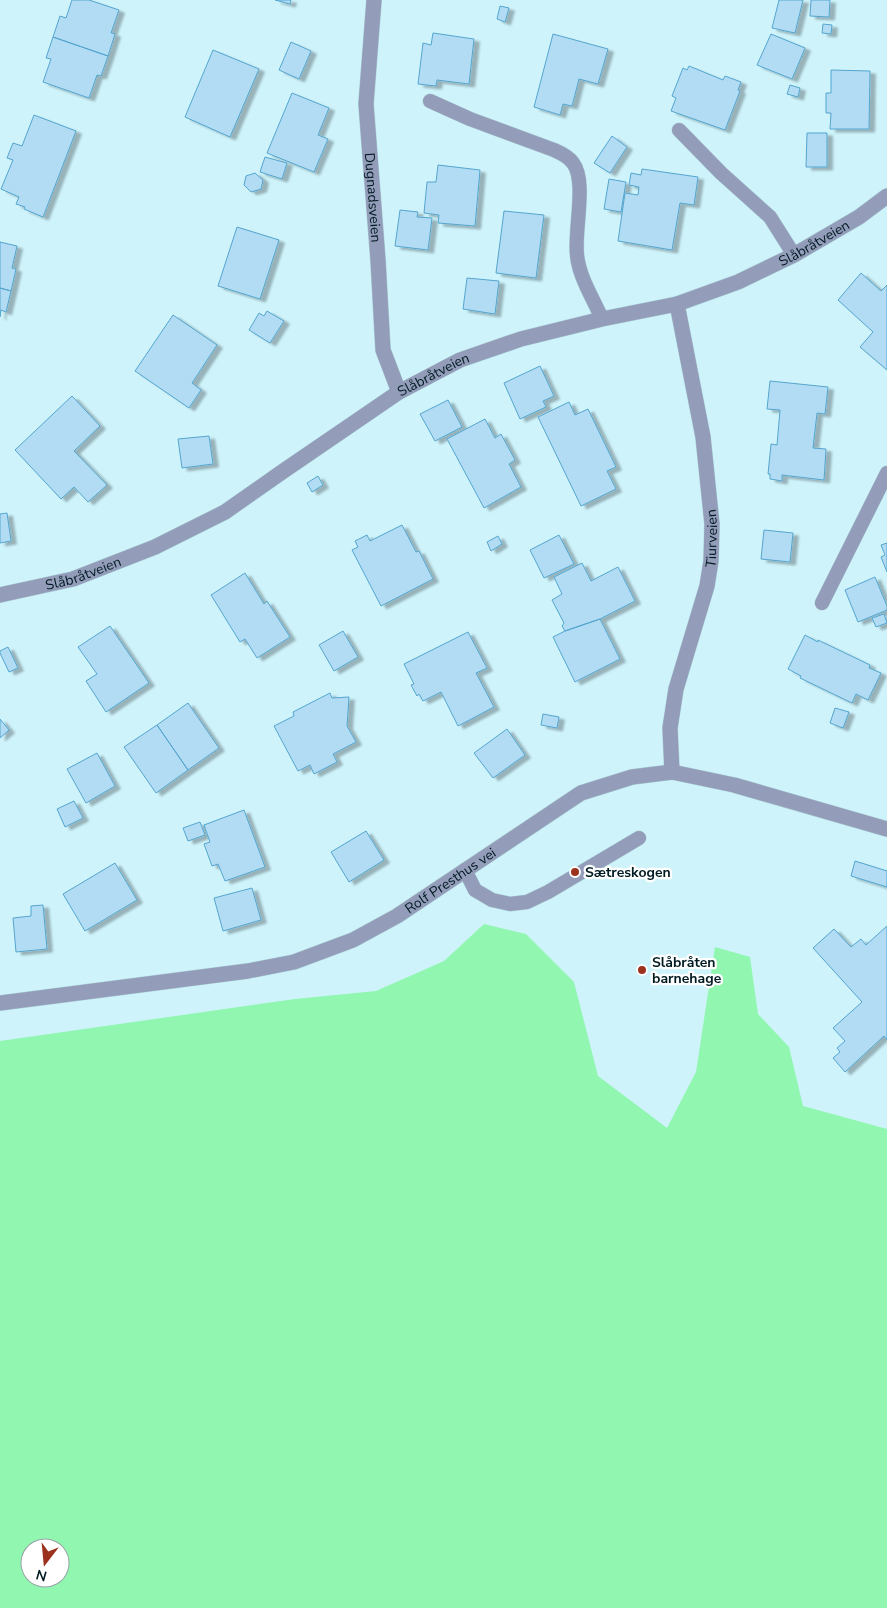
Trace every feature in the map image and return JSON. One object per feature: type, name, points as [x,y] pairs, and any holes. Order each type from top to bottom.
[{"type":"street","name":"Dugnadsveien","points":[[374,0],[366,104],[383,350],[399,392]]},
{"type":"street","name":"Slåbråtveien","points":[[0,595],[73,579],[155,547],[225,512],[399,392],[460,360],[521,339],[602,319],[677,304],[738,282],[794,255],[858,217],[887,196]]},
{"type":"street","name":"Tiurveien","points":[[672,772],[670,728],[676,689],[707,586],[711,561],[712,524],[703,437],[677,304]]},
{"type":"street","name":"Rolf Presthus vei","points":[[0,1003],[248,971],[294,962],[353,940],[398,916],[581,793],[632,776],[672,772],[734,785],[887,828]]},
{"type":"lane","points":[[430,101],[470,119],[554,150],[573,163],[580,181],[577,255],[582,276],[602,319]]},
{"type":"lane","points":[[679,130],[721,173],[770,217],[794,255]]},
{"type":"lane","points":[[822,603],[887,473]]},
{"type":"lane","points":[[465,870],[475,890],[492,900],[510,904],[527,902],[548,892],[639,838]]},
{"type":"green space","points":[[484,924],[526,934],[574,982],[598,1076],[667,1128],[696,1072],[715,947],[750,957],[758,1014],[789,1047],[803,1106],[887,1129],[887,1608],[0,1608],[0,1041],[295,999],[376,991],[444,961]]},
{"type":"building","points":[[72,0],[89,0],[119,10],[111,33],[115,34],[108,56],[53,37],[60,16],[66,18]]},
{"type":"building","points":[[275,0],[291,0],[290,4]]},
{"type":"building","points":[[779,0],[803,0],[795,33],[772,28]]},
{"type":"building","points":[[811,0],[830,0],[829,17],[810,16]]},
{"type":"building","points":[[500,6],[509,8],[505,22],[497,19]]},
{"type":"building","points":[[823,24],[832,25],[831,34],[822,33]]},
{"type":"building","points":[[433,33],[474,39],[469,84],[437,80],[436,86],[418,84],[423,43],[431,45]]},
{"type":"building","points":[[553,34],[608,49],[598,84],[579,79],[572,106],[563,104],[560,115],[534,107]]},
{"type":"building","points":[[771,34],[805,48],[792,79],[757,65]]},
{"type":"building","points":[[53,37],[108,56],[101,76],[97,75],[89,98],[43,82],[51,59],[46,58]]},
{"type":"building","points":[[291,42],[311,51],[299,79],[279,70]]},
{"type":"building","points":[[213,50],[259,69],[230,137],[185,117]]},
{"type":"building","points":[[689,66],[723,80],[725,76],[741,82],[738,90],[740,91],[725,130],[671,111],[676,98],[672,96],[683,68],[687,70]]},
{"type":"building","points":[[831,70],[870,71],[869,129],[830,129],[831,113],[826,113],[826,93],[831,93]]},
{"type":"building","points":[[790,85],[800,88],[798,97],[787,94]]},
{"type":"building","points":[[292,93],[329,108],[318,135],[328,139],[314,172],[267,153]]},
{"type":"building","points":[[34,115],[76,131],[43,217],[16,204],[19,197],[1,189],[13,160],[7,158],[13,143],[22,146]]},
{"type":"building","points":[[807,133],[827,133],[827,167],[806,167]]},
{"type":"building","points":[[612,136],[627,147],[610,173],[594,163]]},
{"type":"building","points":[[265,157],[287,163],[282,179],[260,172]]},
{"type":"building","points":[[438,165],[480,170],[475,226],[438,223],[439,215],[424,213],[427,182],[436,182]]},
{"type":"building","points":[[642,169],[698,177],[694,205],[680,203],[672,250],[618,241],[625,193],[638,195],[639,187],[629,185],[631,173],[641,175]]},
{"type":"building","points":[[255,173],[263,180],[261,189],[251,192],[244,185],[246,176]]},
{"type":"building","points":[[609,179],[626,182],[621,212],[604,209]]},
{"type":"building","points":[[400,210],[418,212],[417,217],[432,218],[428,250],[395,246]]},
{"type":"building","points":[[504,211],[544,215],[536,278],[496,273]]},
{"type":"building","points":[[237,227],[279,240],[260,299],[218,286]]},
{"type":"building","points":[[0,242],[17,246],[12,268],[16,269],[11,291],[0,288]]},
{"type":"building","points":[[861,273],[881,291],[887,285],[887,370],[860,347],[873,332],[838,300]]},
{"type":"building","points":[[467,278],[499,281],[495,314],[463,309]]},
{"type":"building","points":[[0,288],[11,291],[6,312],[1,310],[0,317]]},
{"type":"building","points":[[267,311],[284,321],[270,343],[249,330],[259,313],[264,316]]},
{"type":"building","points":[[173,315],[217,345],[192,383],[201,390],[189,408],[135,371]]},
{"type":"building","points":[[540,366],[554,396],[543,401],[546,407],[520,419],[504,383]]},
{"type":"building","points":[[770,381],[828,387],[825,414],[817,413],[813,448],[826,449],[824,480],[782,475],[782,481],[770,479],[770,474],[768,474],[771,444],[777,445],[780,410],[767,409]]},
{"type":"building","points":[[72,396],[100,426],[74,451],[107,485],[88,502],[74,487],[61,499],[15,450]]},
{"type":"building","points":[[448,400],[462,427],[435,441],[420,414]]},
{"type":"building","points":[[569,402],[575,415],[588,409],[616,467],[607,471],[616,489],[581,506],[538,417]]},
{"type":"building","points":[[485,419],[495,438],[501,434],[515,460],[509,464],[521,487],[484,508],[447,439]]},
{"type":"building","points":[[209,436],[213,464],[182,468],[178,439]]},
{"type":"building","points":[[318,476],[323,485],[312,492],[307,483]]},
{"type":"building","points":[[7,513],[11,541],[0,543],[0,514]]},
{"type":"building","points":[[402,525],[416,552],[419,551],[433,579],[381,606],[352,550],[358,547],[355,541],[367,535],[370,541]]},
{"type":"building","points":[[764,530],[793,533],[790,562],[761,559]]},
{"type":"building","points":[[559,535],[574,564],[544,578],[530,550]]},
{"type":"building","points":[[498,536],[502,544],[491,551],[487,542]]},
{"type":"building","points":[[887,543],[887,572],[881,557],[885,555],[881,545]]},
{"type":"building","points":[[582,563],[591,581],[618,567],[635,601],[600,619],[565,631],[562,626],[564,623],[552,600],[562,594],[554,577]]},
{"type":"building","points":[[245,573],[264,604],[267,601],[290,637],[257,658],[245,639],[240,642],[211,595]]},
{"type":"building","points":[[875,577],[887,610],[858,622],[845,590]]},
{"type":"building","points":[[884,614],[887,623],[876,627],[872,618]]},
{"type":"building","points":[[600,619],[620,659],[575,682],[553,637]]},
{"type":"building","points":[[110,626],[149,683],[106,712],[86,681],[97,674],[78,647]]},
{"type":"building","points":[[343,631],[358,657],[334,671],[319,645]]},
{"type":"building","points":[[468,632],[487,668],[476,673],[494,707],[458,726],[441,692],[423,701],[419,694],[417,696],[411,685],[414,684],[404,664]]},
{"type":"building","points":[[805,635],[870,665],[869,668],[881,673],[868,700],[856,694],[852,703],[800,678],[801,676],[788,669]]},
{"type":"building","points":[[8,647],[18,668],[9,672],[0,653],[0,651]]},
{"type":"building","points":[[330,693],[332,698],[349,697],[347,726],[356,742],[333,754],[337,762],[314,774],[310,765],[298,771],[274,726],[294,716],[293,712]]},
{"type":"building","points":[[188,703],[219,748],[188,770],[157,725]]},
{"type":"building","points":[[835,708],[849,712],[843,728],[830,723]]},
{"type":"building","points":[[543,714],[559,717],[557,728],[541,725]]},
{"type":"building","points":[[0,719],[9,730],[0,738]]},
{"type":"building","points":[[157,725],[188,770],[156,793],[124,747]]},
{"type":"building","points":[[507,729],[525,755],[493,778],[474,753]]},
{"type":"building","points":[[97,753],[115,786],[86,803],[67,769]]},
{"type":"building","points":[[74,801],[83,818],[65,827],[57,809]]},
{"type":"building","points":[[244,810],[265,867],[225,881],[218,864],[212,866],[204,844],[210,842],[204,825]]},
{"type":"building","points":[[200,822],[205,835],[188,841],[183,828]]},
{"type":"building","points":[[366,831],[384,860],[349,882],[331,852]]},
{"type":"building","points":[[855,861],[887,871],[887,887],[851,876]]},
{"type":"building","points":[[115,863],[137,900],[85,931],[63,894]]},
{"type":"building","points":[[252,888],[261,920],[223,931],[214,898]]},
{"type":"building","points":[[43,905],[47,949],[16,952],[13,918],[31,916],[31,906]]},
{"type":"building","points":[[887,926],[887,1040],[884,1036],[845,1072],[833,1058],[840,1052],[837,1048],[845,1041],[833,1028],[862,1002],[813,948],[834,929],[851,947],[861,939],[866,945]]},
{"type":"place","name":"Sætreskogen","points":[[575,872]]},
{"type":"place","name":"Slåbråten barnehage","points":[[642,970]]}]
